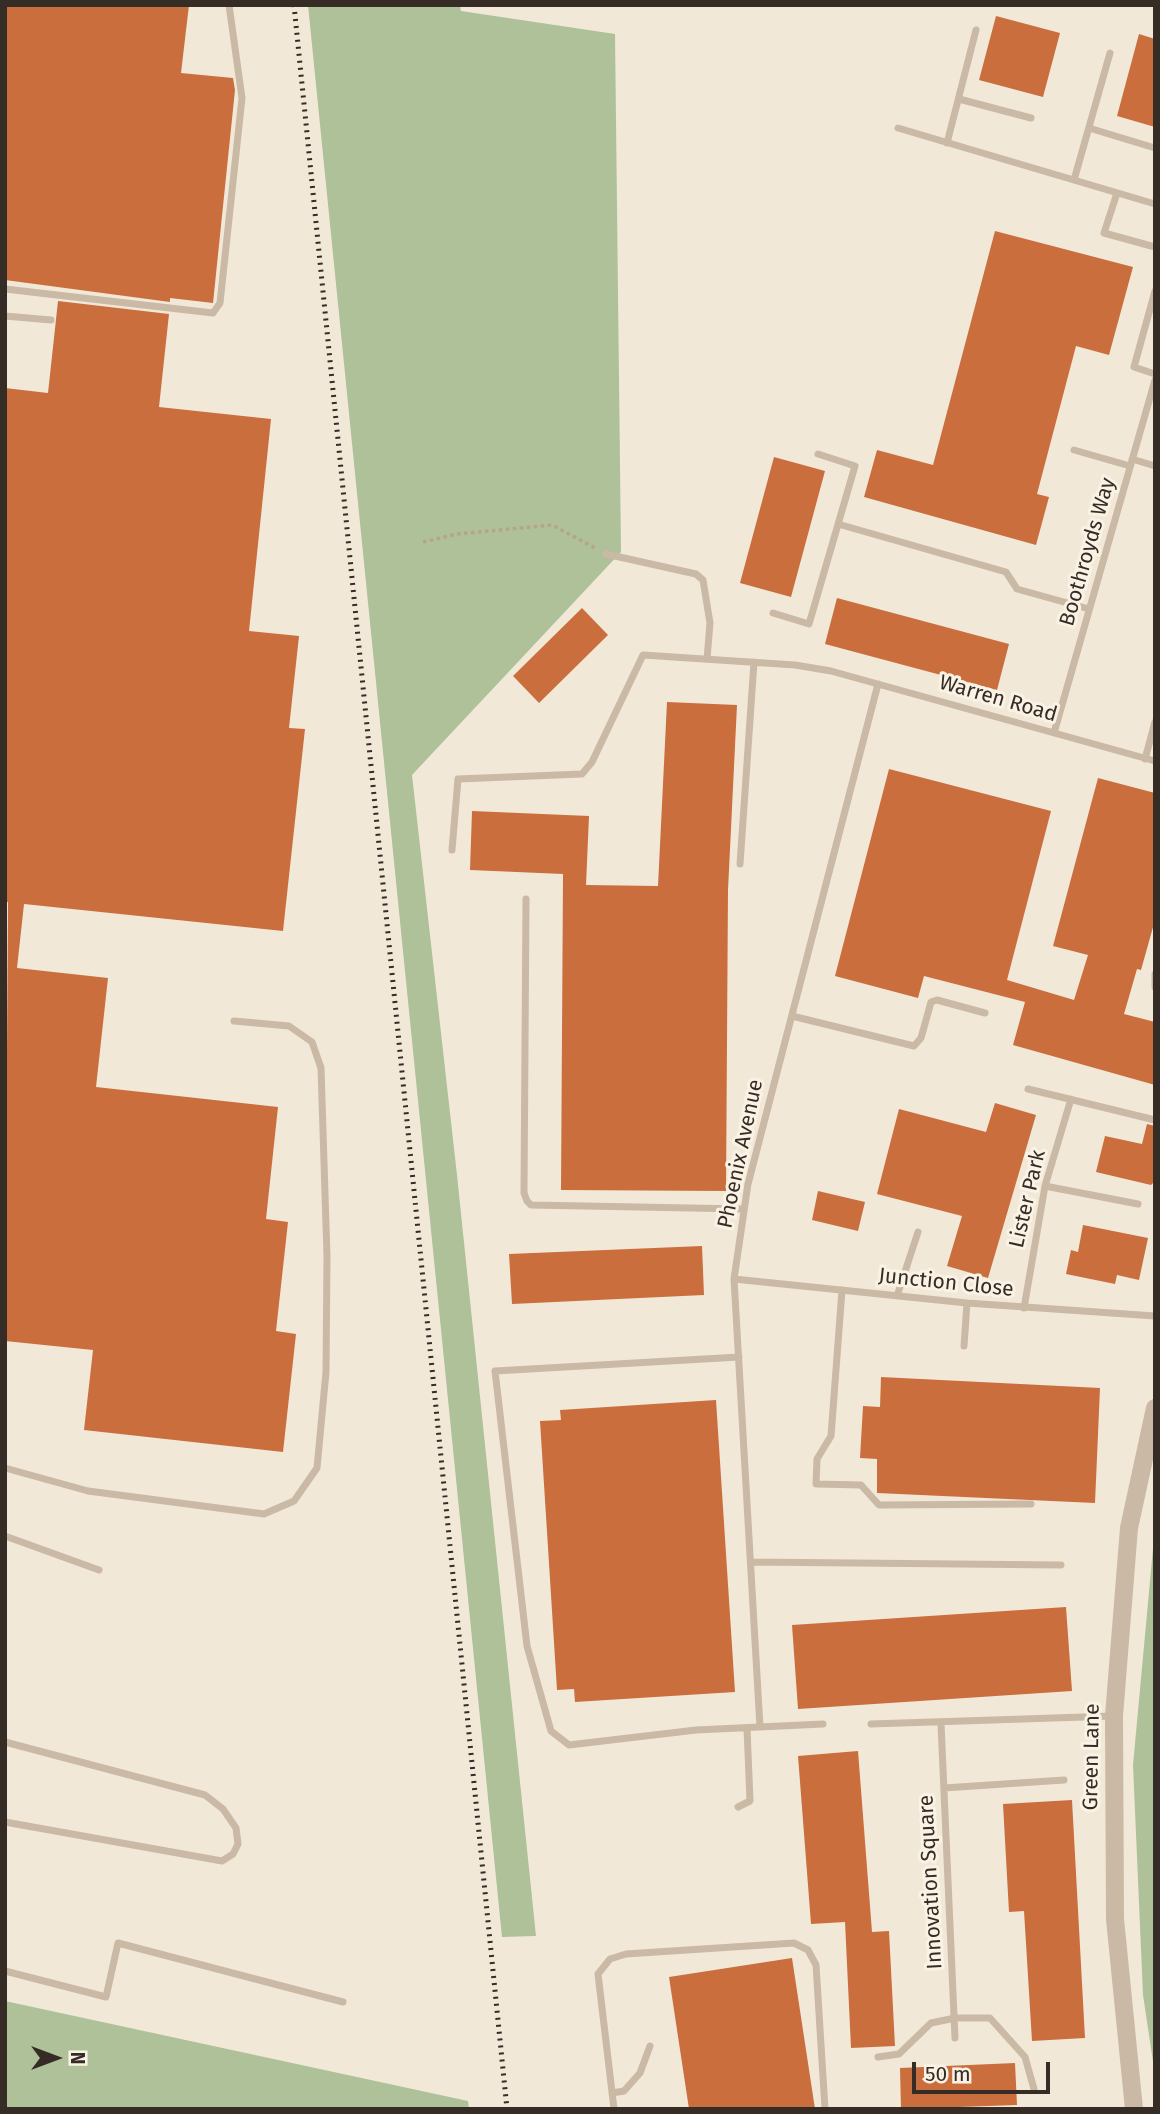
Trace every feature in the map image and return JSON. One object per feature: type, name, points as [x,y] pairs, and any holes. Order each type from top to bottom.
[{"type":"street","name":"Green Lane","points":[[1132,2109],[1115,1919],[1114,1716],[1129,1528],[1155,1408]]},
{"type":"lane","points":[[5,289],[213,313],[220,303],[242,98],[229,5]]},
{"type":"lane","points":[[947,143],[976,30]]},
{"type":"lane","points":[[1074,180],[1110,53]]},
{"type":"lane","points":[[958,99],[1031,118]]},
{"type":"lane","points":[[898,128],[1155,204]]},
{"type":"lane","points":[[1089,128],[1155,148]]},
{"type":"lane","points":[[1117,193],[1104,233],[1155,247]]},
{"type":"lane","points":[[1155,291],[1134,367],[1155,374]]},
{"type":"lane","points":[[5,316],[51,320]]},
{"type":"lane","name":"Boothroyds Way","points":[[1054,733],[1155,380]]},
{"type":"lane","points":[[1074,450],[1155,466]]},
{"type":"lane","points":[[772,613],[809,624],[855,466],[818,454]]},
{"type":"lane","points":[[838,524],[1006,572],[1017,589],[1089,609]]},
{"type":"lane","points":[[606,555],[696,574],[703,580],[710,623],[707,659]]},
{"type":"lane","name":"Warren Road","points":[[452,850],[458,779],[582,774],[592,762],[643,655],[754,662],[831,671],[1155,761]]},
{"type":"lane","points":[[740,864],[754,662]]},
{"type":"lane","name":"Phoenix Avenue","points":[[761,1727],[734,1279],[748,1184],[878,684]]},
{"type":"lane","points":[[1145,759],[1155,722]]},
{"type":"lane","points":[[526,899],[524,1193],[527,1201],[531,1205],[744,1209]]},
{"type":"lane","points":[[1155,974],[1155,987]]},
{"type":"lane","points":[[792,1016],[914,1046],[921,1038],[931,1002],[937,1000],[985,1013]]},
{"type":"lane","points":[[5,1468],[88,1491],[264,1514],[294,1501],[317,1468],[326,1372],[327,1256],[321,1068],[312,1042],[289,1026],[234,1021]]},
{"type":"lane","points":[[1028,1089],[1155,1120]]},
{"type":"lane","name":"Lister Park","points":[[1024,1308],[1045,1186],[1072,1099]]},
{"type":"lane","points":[[1045,1186],[1138,1204]]},
{"type":"lane","points":[[897,1296],[918,1232]]},
{"type":"lane","name":"Junction Close","points":[[734,1279],[967,1303],[1155,1316]]},
{"type":"lane","points":[[842,1290],[831,1436],[817,1459],[816,1484],[861,1485],[879,1505],[1031,1504]]},
{"type":"lane","points":[[964,1346],[967,1303]]},
{"type":"lane","points":[[739,1357],[495,1371],[527,1646],[551,1731],[569,1745],[696,1730],[823,1724]]},
{"type":"lane","points":[[5,1536],[99,1570]]},
{"type":"lane","points":[[751,1562],[1061,1565]]},
{"type":"lane","points":[[871,1724],[941,1724],[1114,1716]]},
{"type":"lane","name":"Innovation Square","points":[[941,1724],[956,2038]]},
{"type":"lane","points":[[738,1807],[750,1801],[747,1728]]},
{"type":"lane","points":[[5,1742],[205,1795],[223,1809],[236,1828],[238,1844],[233,1854],[222,1861],[5,1822]]},
{"type":"lane","points":[[944,1788],[1064,1780]]},
{"type":"lane","points":[[614,2109],[598,1974],[610,1959],[626,1954],[794,1942],[808,1950],[816,1965],[825,2109]]},
{"type":"lane","points":[[5,1971],[106,1997],[118,1943],[343,2002]]},
{"type":"lane","points":[[878,2057],[899,2054],[931,2023],[955,2018],[990,2018],[1026,2057],[1034,2089]]},
{"type":"lane","points":[[612,2093],[624,2091],[640,2073],[650,2046]]},
{"type":"path","points":[[423,542],[457,534],[552,525],[606,555]]},
{"type":"green space","points":[[308,5],[460,5],[461,11],[615,34],[621,552],[412,775],[457,1175],[536,1936],[502,1937]]},
{"type":"green space","points":[[1155,1527],[1155,2075],[1143,1995],[1133,1765]]},
{"type":"green space","points":[[5,2001],[468,2101],[469,2109],[5,2109]]},
{"type":"building","points":[[5,5],[189,5],[181,73],[233,78],[235,90],[213,303],[170,298],[170,302],[5,280]]},
{"type":"building","points":[[996,16],[1060,33],[1043,97],[979,80]]},
{"type":"building","points":[[1139,34],[1155,39],[1155,127],[1117,116]]},
{"type":"building","points":[[995,231],[1133,267],[1109,355],[1076,346],[1037,494],[1049,497],[1036,545],[864,497],[877,450],[933,465]]},
{"type":"building","points":[[58,301],[169,314],[159,407],[271,419],[249,631],[299,636],[289,728],[305,729],[283,931],[24,904],[17,968],[108,978],[96,1087],[278,1107],[266,1219],[288,1222],[276,1331],[296,1334],[283,1452],[84,1430],[93,1350],[5,1341],[8,902],[5,902],[5,388],[48,393]]},
{"type":"building","points":[[774,457],[825,471],[791,597],[740,583]]},
{"type":"building","points":[[837,598],[1009,644],[997,690],[825,644]]},
{"type":"building","points":[[582,608],[608,635],[539,703],[513,676]]},
{"type":"building","points":[[667,702],[737,705],[728,890],[726,1191],[561,1190],[563,874],[470,870],[472,811],[589,816],[586,885],[658,886]]},
{"type":"building","points":[[889,769],[1051,811],[1007,980],[1074,1000],[1088,955],[1053,946],[1098,778],[1155,793],[1155,920],[1141,970],[1137,969],[1124,1014],[1155,1022],[1155,1085],[1013,1045],[1025,1002],[924,976],[918,998],[835,976]]},
{"type":"building","points":[[995,1103],[1036,1115],[988,1278],[947,1266],[962,1216],[877,1194],[899,1109],[986,1132]]},
{"type":"building","points":[[1147,1124],[1155,1126],[1155,1181],[1151,1185],[1096,1172],[1105,1136],[1142,1144]]},
{"type":"building","points":[[818,1191],[865,1202],[858,1231],[812,1220]]},
{"type":"building","points":[[1083,1225],[1148,1238],[1139,1280],[1117,1275],[1115,1284],[1066,1274],[1071,1250],[1078,1252]]},
{"type":"building","points":[[702,1246],[704,1295],[512,1304],[509,1254]]},
{"type":"building","points":[[881,1377],[1100,1388],[1095,1503],[877,1493],[877,1459],[860,1458],[863,1406],[880,1407]]},
{"type":"building","points":[[716,1400],[735,1692],[575,1702],[574,1689],[557,1690],[540,1421],[561,1420],[560,1410]]},
{"type":"building","points":[[1066,1607],[1072,1691],[798,1709],[792,1625]]},
{"type":"building","points":[[858,1751],[872,1932],[889,1931],[895,2046],[851,2048],[845,1922],[811,1924],[798,1756]]},
{"type":"building","points":[[1072,1800],[1085,2038],[1032,2041],[1024,1911],[1009,1912],[1003,1804]]},
{"type":"building","points":[[792,1958],[815,2109],[689,2109],[669,1977]]},
{"type":"building","points":[[1015,2063],[1017,2105],[901,2109],[900,2068]]},
{"type":"railway","points":[[294,5],[507,2109]]}]
